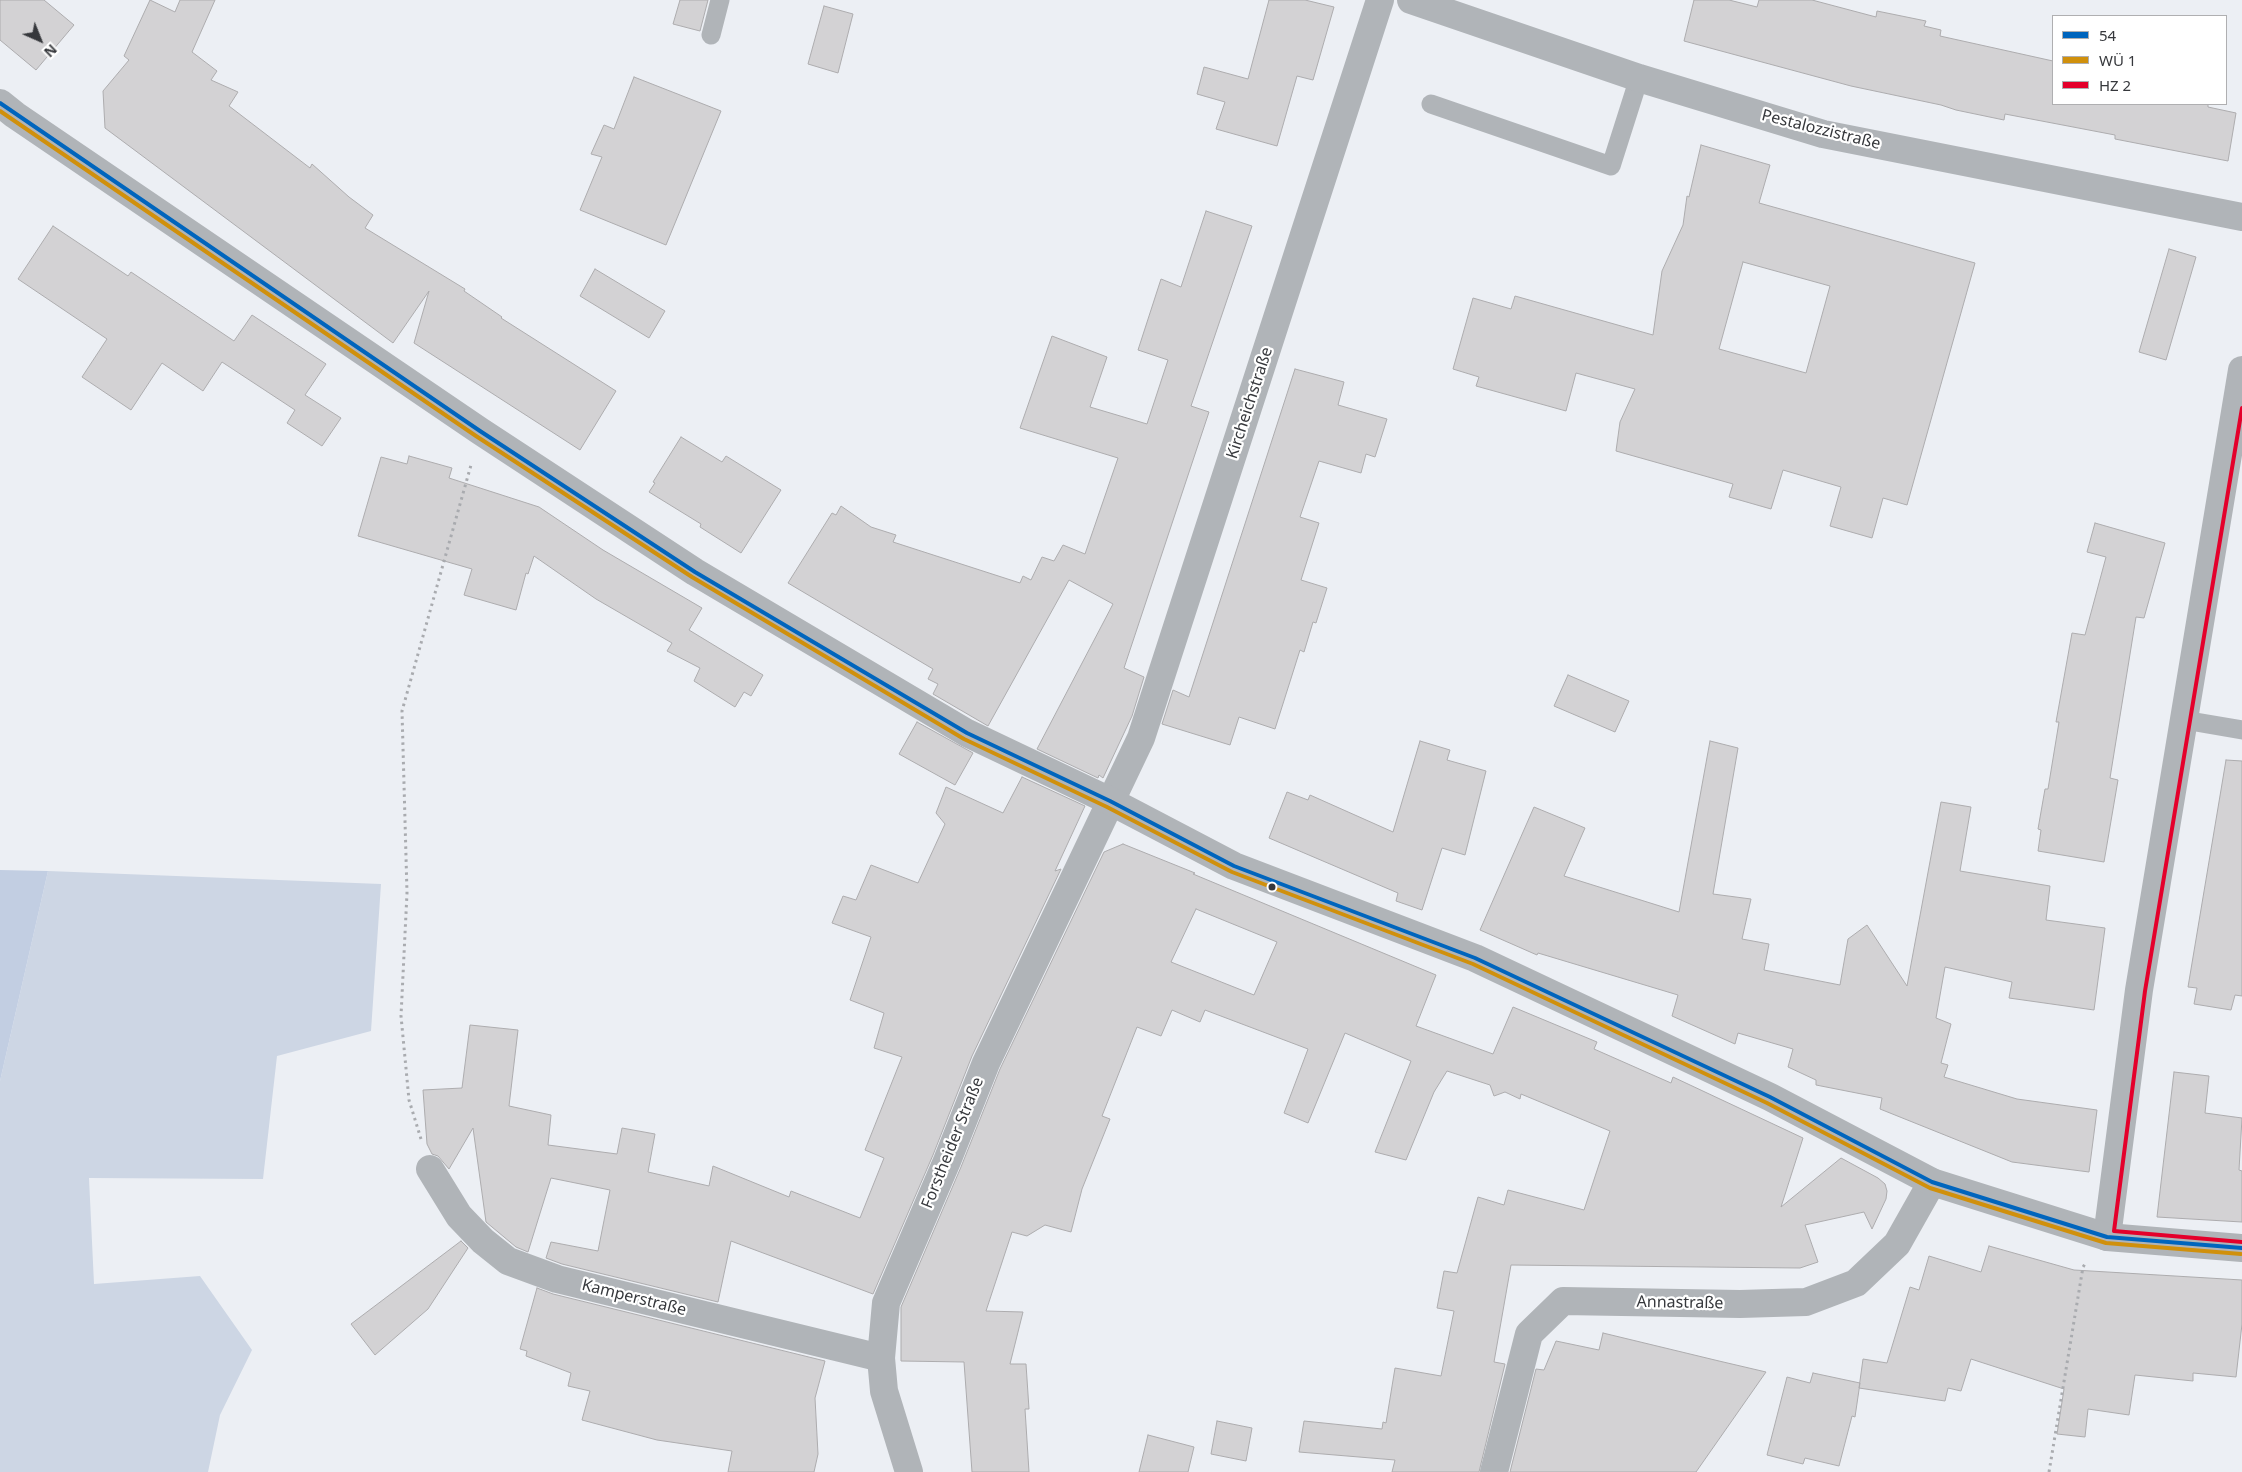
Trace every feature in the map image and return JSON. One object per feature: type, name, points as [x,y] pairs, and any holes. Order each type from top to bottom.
[{"type":"street","name":"Kircheichstraße","points":[[1110,801],[1142,738],[1380,0]]},
{"type":"street","name":"Pestalozzistraße","points":[[1411,0],[1639,78],[1823,134],[2242,217]]},
{"type":"street","points":[[0,102],[15,115],[480,431],[695,572],[967,733],[1110,801],[1234,866],[1484,962],[1770,1097],[1932,1182],[2107,1238],[2242,1248]]},
{"type":"street","points":[[2107,1238],[2139,990],[2242,370]]},
{"type":"street","name":"Forstheider Straße","points":[[909,1472],[884,1391],[881,1358],[886,1303],[947,1161],[986,1063],[1110,801]]},
{"type":"street","name":"Kamperstraße","points":[[430,1169],[459,1216],[483,1241],[508,1262],[557,1279],[881,1358]]},
{"type":"street","name":"Annastraße","points":[[1494,1472],[1529,1334],[1563,1302],[1740,1304],[1806,1302],[1856,1283],[1897,1244],[1932,1182]]},
{"type":"lane","points":[[711,34],[720,0]]},
{"type":"lane","points":[[1431,104],[1611,166],[1639,78]]},
{"type":"lane","points":[[2184,720],[2242,730]]},
{"type":"path","points":[[430,1169],[409,1100],[401,1016],[406,893],[402,711],[480,431]]},
{"type":"path","points":[[2049,1472],[2051,1448],[2083,1266],[2107,1238]]},
{"type":"shaded area","points":[[0,870],[48,871],[0,1081]]},
{"type":"shaded area","points":[[48,871],[381,884],[371,1031],[277,1056],[263,1179],[89,1178],[94,1284],[200,1276],[252,1350],[220,1415],[208,1472],[0,1472],[0,1081]]},
{"type":"building","points":[[0,0],[44,0],[74,25],[36,70],[0,40]]},
{"type":"building","points":[[150,0],[175,12],[180,0],[215,0],[192,52],[217,71],[211,80],[238,92],[229,106],[310,168],[312,164],[349,197],[373,215],[365,228],[465,289],[464,291],[501,318],[616,391],[580,450],[414,343],[429,291],[393,343],[105,128],[103,91],[129,60],[124,56]]},
{"type":"building","points":[[680,0],[708,0],[700,31],[673,24]]},
{"type":"building","points":[[1269,0],[1305,0],[1334,7],[1313,80],[1297,76],[1277,146],[1216,129],[1225,102],[1197,94],[1204,67],[1248,79]]},
{"type":"building","points":[[1694,0],[1729,0],[1757,7],[1759,0],[1812,0],[1876,17],[1877,11],[1926,21],[1924,26],[1941,30],[1940,36],[2052,61],[2052,105],[2208,105],[2208,107],[2236,113],[2228,161],[2115,139],[2115,135],[2005,114],[2004,120],[1956,110],[1941,105],[1851,86],[1684,41]]},
{"type":"building","points":[[824,6],[853,14],[838,73],[808,64]]},
{"type":"building","points":[[634,77],[721,111],[666,245],[580,210],[602,157],[591,154],[604,125],[614,129]]},
{"type":"building","points":[[1701,145],[1770,165],[1759,203],[1975,263],[1907,505],[1883,498],[1872,538],[1830,526],[1841,487],[1783,470],[1771,509],[1729,497],[1733,484],[1616,451],[1620,422],[1635,389],[1576,373],[1566,411],[1476,386],[1479,377],[1453,369],[1473,298],[1511,309],[1515,296],[1653,335],[1662,271],[1683,225],[1687,196],[1689,197]],"holes":[[[1743,262],[1830,286],[1806,373],[1719,349]]]},
{"type":"building","points":[[1206,211],[1252,226],[1191,406],[1209,412],[1124,668],[1144,677],[1132,716],[1103,778],[1099,775],[1098,778],[1037,749],[1113,604],[1069,580],[988,726],[933,694],[938,684],[928,679],[933,669],[788,583],[832,513],[836,515],[841,506],[871,527],[896,535],[893,542],[1020,583],[1023,576],[1031,580],[1042,557],[1054,561],[1063,545],[1085,554],[1118,458],[1020,428],[1052,336],[1107,357],[1090,407],[1147,424],[1168,360],[1138,350],[1161,279],[1181,287]]},
{"type":"building","points":[[53,226],[128,276],[131,272],[234,341],[252,315],[326,364],[305,395],[341,418],[322,446],[287,423],[295,410],[222,362],[203,391],[162,363],[131,410],[82,377],[107,339],[18,279]]},
{"type":"building","points":[[2169,249],[2196,257],[2166,360],[2139,352]]},
{"type":"building","points":[[595,269],[665,311],[649,338],[580,296]]},
{"type":"building","points":[[1295,369],[1344,382],[1338,405],[1387,419],[1375,457],[1366,454],[1361,473],[1319,461],[1300,517],[1319,523],[1301,580],[1327,588],[1316,623],[1313,622],[1304,652],[1300,650],[1275,729],[1239,717],[1230,745],[1162,724],[1173,690],[1189,697]]},
{"type":"building","points":[[681,437],[722,462],[726,456],[781,490],[741,553],[700,527],[701,524],[649,492],[655,483],[653,482]]},
{"type":"building","points":[[409,456],[452,468],[449,478],[539,507],[603,550],[702,608],[689,630],[763,675],[751,696],[744,692],[735,707],[694,681],[700,668],[667,651],[672,643],[596,599],[534,556],[528,574],[526,573],[516,610],[464,595],[472,569],[358,536],[381,457],[407,464]]},
{"type":"building","points":[[2095,523],[2165,543],[2144,618],[2136,617],[2110,778],[2118,780],[2104,862],[2038,851],[2041,830],[2038,829],[2045,789],[2048,789],[2059,722],[2056,722],[2072,633],[2085,635],[2106,557],[2087,552]]},
{"type":"building","points":[[1568,675],[1629,701],[1615,732],[1554,706]]},
{"type":"building","points":[[917,722],[973,753],[955,785],[899,754]]},
{"type":"building","points":[[1420,741],[1450,750],[1447,760],[1486,771],[1465,855],[1442,848],[1422,910],[1396,901],[1398,893],[1269,838],[1287,792],[1308,800],[1310,795],[1393,832]]},
{"type":"building","points":[[1710,741],[1738,748],[1713,894],[1751,899],[1742,939],[1769,944],[1764,970],[1840,985],[1848,939],[1867,925],[1907,986],[1941,802],[1971,807],[1960,871],[2050,886],[2046,920],[2105,928],[2094,1010],[2009,998],[2012,982],[1945,967],[1936,1018],[1951,1024],[1941,1063],[1948,1065],[1944,1077],[2017,1099],[2097,1110],[2089,1172],[2012,1162],[1880,1109],[1882,1098],[1816,1085],[1816,1080],[1788,1067],[1793,1049],[1738,1033],[1735,1044],[1672,1016],[1678,995],[1538,953],[1537,955],[1480,930],[1534,807],[1585,828],[1564,876],[1679,912]]},
{"type":"building","points":[[2226,760],[2242,761],[2242,996],[2235,995],[2231,1010],[2194,1004],[2197,988],[2188,987]]},
{"type":"building","points":[[1022,777],[1085,806],[1055,871],[1061,869],[972,1056],[933,1155],[873,1294],[731,1241],[718,1302],[562,1264],[546,1258],[551,1242],[598,1251],[610,1190],[551,1178],[528,1252],[516,1247],[486,1222],[473,1128],[449,1169],[438,1156],[432,1154],[427,1144],[423,1090],[462,1088],[470,1025],[518,1030],[509,1106],[551,1115],[548,1145],[617,1154],[622,1128],[655,1134],[648,1172],[709,1186],[713,1166],[789,1197],[791,1191],[860,1218],[884,1158],[865,1150],[902,1057],[874,1048],[884,1013],[850,1000],[871,937],[832,923],[843,896],[856,900],[871,865],[918,883],[945,824],[936,813],[946,787],[1003,813]]},
{"type":"building","points":[[1123,844],[1436,975],[1416,1026],[1493,1054],[1513,1007],[1597,1042],[1594,1049],[1671,1083],[1673,1077],[1803,1138],[1781,1207],[1841,1158],[1878,1178],[1885,1184],[1887,1191],[1886,1199],[1872,1229],[1864,1212],[1805,1225],[1818,1262],[1800,1268],[1511,1265],[1494,1362],[1505,1364],[1479,1472],[1392,1472],[1395,1460],[1299,1452],[1304,1421],[1382,1429],[1383,1422],[1386,1423],[1395,1368],[1441,1376],[1454,1311],[1437,1308],[1444,1271],[1457,1273],[1478,1197],[1504,1205],[1508,1190],[1584,1210],[1610,1131],[1521,1094],[1520,1099],[1505,1092],[1494,1096],[1490,1085],[1447,1071],[1434,1092],[1406,1160],[1375,1152],[1411,1061],[1345,1033],[1308,1123],[1284,1113],[1308,1049],[1205,1010],[1200,1022],[1172,1010],[1161,1036],[1137,1027],[1102,1116],[1110,1119],[1082,1189],[1071,1232],[1045,1225],[1027,1236],[1012,1232],[986,1311],[1023,1312],[1010,1364],[1026,1364],[1029,1409],[1025,1409],[1029,1472],[972,1472],[964,1362],[901,1361],[901,1307],[961,1167],[1000,1069],[1104,852]],"holes":[[[1196,909],[1277,942],[1254,995],[1171,962]]]},
{"type":"building","points":[[2174,1072],[2209,1076],[2205,1113],[2242,1118],[2239,1170],[2242,1171],[2242,1222],[2157,1217]]},
{"type":"building","points":[[461,1241],[468,1248],[428,1309],[375,1355],[351,1324]]},
{"type":"building","points":[[1989,1246],[2074,1270],[2242,1280],[2242,1324],[2236,1377],[2193,1373],[2193,1381],[2135,1375],[2129,1415],[2088,1409],[2085,1437],[2057,1434],[2064,1389],[1971,1359],[1961,1391],[1948,1388],[1945,1401],[1859,1388],[1863,1359],[1887,1363],[1910,1287],[1919,1290],[1929,1256],[1981,1272]]},
{"type":"building","points":[[537,1288],[553,1294],[825,1361],[815,1398],[818,1454],[814,1472],[728,1472],[732,1451],[657,1440],[582,1420],[590,1391],[568,1386],[571,1373],[526,1356],[527,1351],[520,1349]]},
{"type":"building","points":[[1603,1333],[1766,1372],[1696,1472],[1510,1472],[1536,1369],[1544,1370],[1556,1341],[1599,1350]]},
{"type":"building","points":[[1813,1373],[1860,1383],[1855,1417],[1852,1416],[1839,1466],[1805,1458],[1803,1464],[1767,1455],[1787,1377],[1810,1383]]},
{"type":"building","points":[[1217,1421],[1252,1428],[1246,1461],[1211,1454]]},
{"type":"building","points":[[1148,1435],[1194,1447],[1188,1472],[1139,1472]]},
{"type":"transit line","name":"54","points":[[0,103],[480,431],[695,572],[967,733],[1110,801],[1234,866],[1475,958],[1770,1097],[1932,1182],[2107,1237],[2242,1248]]},
{"type":"transit line","points":[[0,111],[476,436],[692,577],[964,739],[1107,807],[1232,872],[1473,964],[1767,1103],[1930,1188],[2106,1243],[2241,1254]]},
{"type":"transit line","points":[[2242,408],[2145,991],[2114,1231],[2242,1242]]}]
